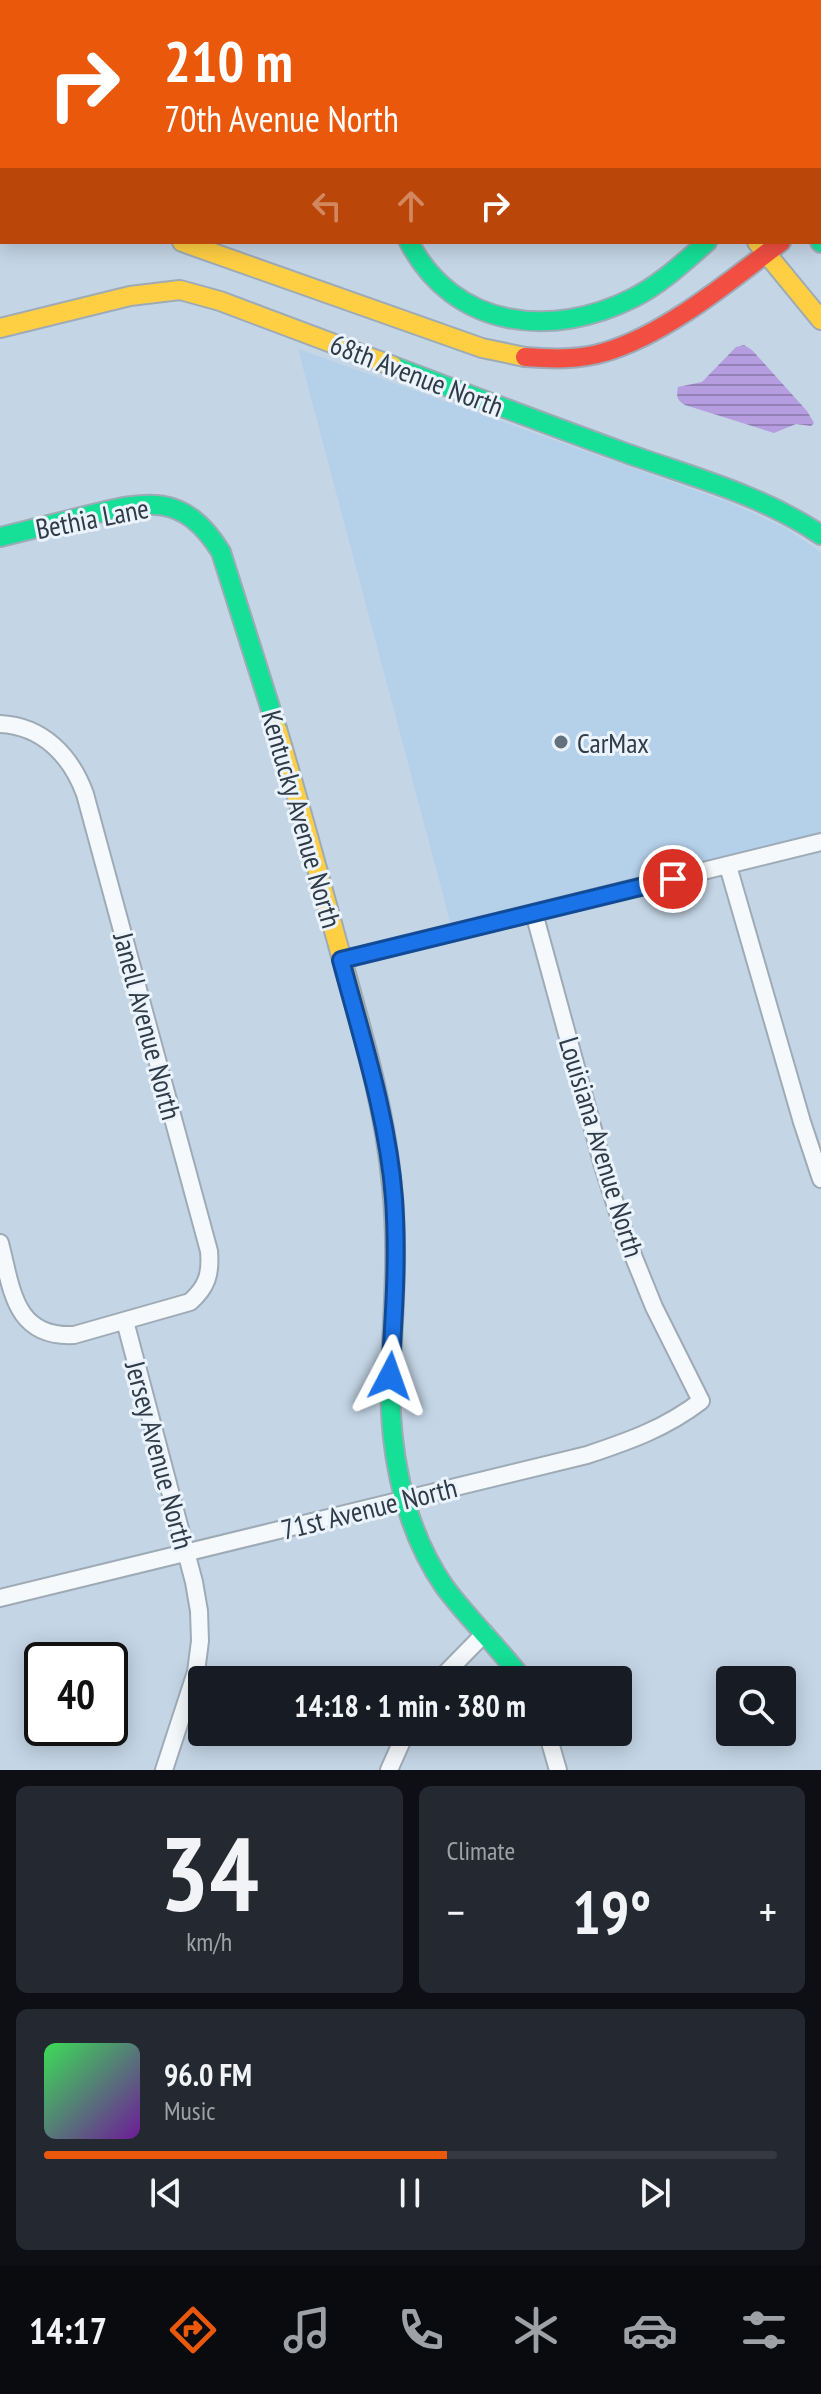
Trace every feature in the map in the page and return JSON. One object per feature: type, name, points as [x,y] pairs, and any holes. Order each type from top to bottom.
[{"type":"main road","points":[[188,244],[482,348],[516,357],[587,357],[611,351],[659,330],[762,248],[821,320]]},
{"type":"main road","points":[[410,244],[435,281],[465,302],[502,316],[545,321],[575,318],[631,300],[658,283],[705,244]]},
{"type":"main road","name":"68th Avenue North","points":[[0,328],[130,296],[180,290],[220,301],[617,450],[753,497],[821,535]]},
{"type":"main road","name":"Bethia Lane","points":[[0,537],[133,504],[158,504],[183,511]]},
{"type":"main road","name":"Kentucky Avenue North","points":[[183,511],[212,535],[221,552],[298,795],[386,1137],[394,1198],[396,1259],[389,1408],[392,1439],[406,1499],[424,1552],[440,1581],[459,1608],[485,1633],[512,1666]]},
{"type":"street","name":"Janell Avenue North","points":[[0,724],[32,731],[50,742],[66,756],[78,775],[209,1251],[211,1266],[208,1280],[190,1302],[125,1321]]},
{"type":"street","points":[[341,960],[821,842]]},
{"type":"street","points":[[728,866],[821,1179]]},
{"type":"street","name":"Louisiana Avenue North","points":[[534,913],[603,1166],[626,1238],[654,1307],[687,1375]]},
{"type":"street","name":"Jersey Avenue North","points":[[0,1243],[15,1300],[32,1325],[60,1336],[125,1321],[199,1611],[200,1641],[196,1672],[164,1770]]},
{"type":"street","name":"71st Avenue North","points":[[0,1598],[587,1455],[654,1431],[679,1418],[701,1401],[687,1375]]},
{"type":"street","points":[[453,1666],[485,1633]]},
{"type":"street","points":[[389,1770],[400,1746]]},
{"type":"street","points":[[551,1746],[558,1770]]},
{"type":"shaded area","points":[[744,345],[807,411],[814,423],[811,426],[796,424],[774,433],[685,405],[679,400],[678,387],[702,382],[736,347]]},
{"type":"shaded area","points":[[298,349],[728,502],[784,527],[821,552],[821,833],[451,925]]},
{"type":"traffic: fast","points":[[410,244],[428,271],[452,293],[478,309],[508,318],[538,321],[570,319],[602,311],[633,298],[663,279],[705,244]]},
{"type":"traffic: fast","points":[[393,366],[750,497],[821,535]]},
{"type":"traffic: fast","points":[[0,537],[145,505],[177,510],[192,519],[207,532],[221,552],[277,729]]},
{"type":"traffic: fast","points":[[391,1362],[394,1449],[407,1507],[417,1535],[444,1586],[512,1666]]},
{"type":"traffic: slow","points":[[188,244],[482,348],[525,357]]},
{"type":"traffic: slow","points":[[759,244],[821,320]]},
{"type":"traffic: slow","points":[[0,328],[130,296],[180,290],[220,301],[393,366]]},
{"type":"traffic: slow","points":[[277,729],[365,1042],[384,1128],[395,1231],[391,1362]]},
{"type":"traffic: jam","points":[[525,357],[585,356],[628,344],[697,305],[778,244]]},
{"type":"place","name":"CarMax","points":[[561,742]]},
{"type":"route","points":[[390,1376],[396,1259],[394,1198],[386,1137],[341,960],[673,879]]}]
